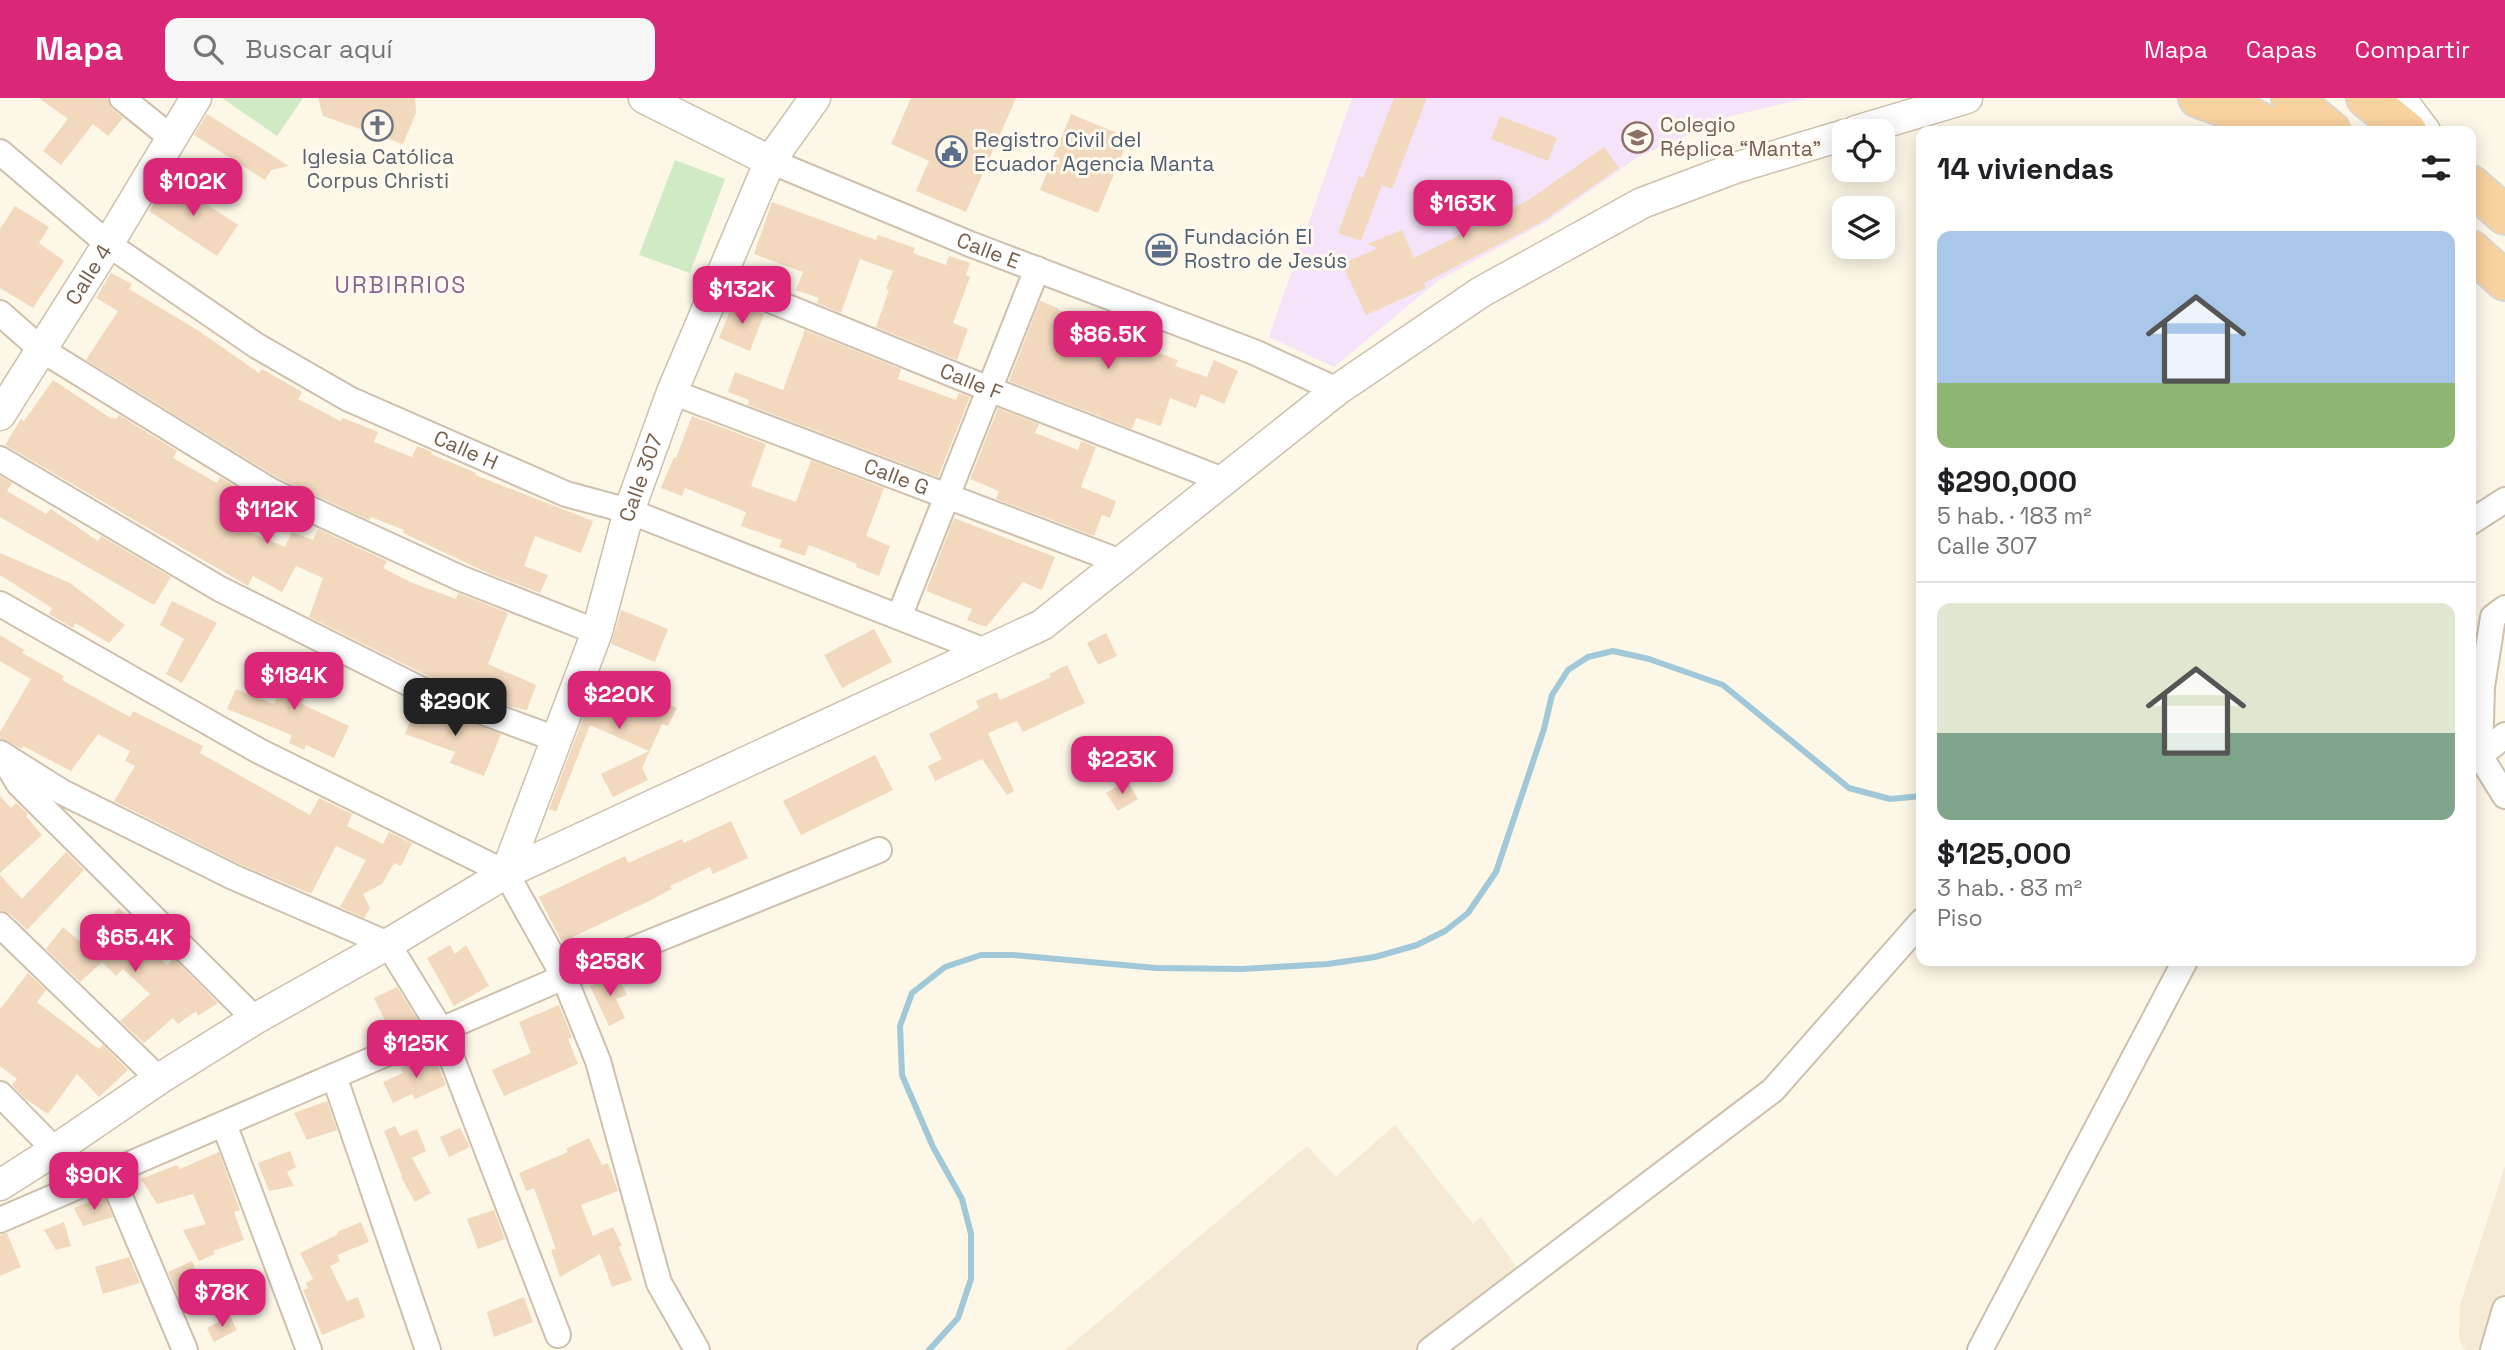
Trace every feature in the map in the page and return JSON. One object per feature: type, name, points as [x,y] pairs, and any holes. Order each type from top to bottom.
[{"type":"highway","points":[[2198,98],[2249,116],[2268,126]]},
{"type":"highway","points":[[2291,98],[2325,126]]},
{"type":"highway","points":[[2366,98],[2401,126]]},
{"type":"highway","points":[[2476,189],[2505,215]]},
{"type":"highway","points":[[2476,255],[2505,281]]},
{"type":"street","points":[[122,98],[173,139]]},
{"type":"street","name":"Calle 4","points":[[0,415],[196,98]]},
{"type":"street","name":"Calle E","points":[[644,98],[769,161],[1037,270],[1254,352],[1337,390]]},
{"type":"street","name":"Calle 307","points":[[506,873],[597,632],[629,511],[672,392],[769,161],[816,98]]},
{"type":"street","points":[[1895,119],[1967,98]]},
{"type":"street","points":[[2400,98],[2421,126]]},
{"type":"street","points":[[0,1185],[255,1019],[506,873],[1042,625],[1337,390],[1481,292],[1642,203],[1735,168],[1832,139]]},
{"type":"street","name":"Calle H","points":[[0,152],[108,244],[257,346],[349,399],[566,494],[629,511],[985,651]]},
{"type":"street","points":[[899,617],[1037,270]]},
{"type":"street","name":"Calle F","points":[[721,280],[1223,481]]},
{"type":"street","points":[[0,313],[42,350],[271,491],[460,578],[597,632]]},
{"type":"street","name":"Calle G","points":[[672,392],[1121,562]]},
{"type":"street","points":[[0,459],[220,589],[420,689],[556,739]]},
{"type":"street","points":[[2476,519],[2505,500]]},
{"type":"street","points":[[0,604],[259,751],[506,873],[564,978],[598,1061],[659,1283],[697,1350]]},
{"type":"street","points":[[2505,608],[2493,618],[2482,687],[2480,756],[2505,796]]},
{"type":"street","points":[[2480,756],[2505,735]]},
{"type":"street","points":[[1,754],[62,792],[233,877],[388,944],[441,1030],[558,1335]]},
{"type":"street","points":[[1,754],[19,785],[255,1019]]},
{"type":"street","points":[[0,1220],[564,978],[879,850]]},
{"type":"street","points":[[0,925],[159,1079]]},
{"type":"street","points":[[1430,1350],[1773,1090],[1916,927]]},
{"type":"street","points":[[1980,1350],[2182,966]]},
{"type":"street","points":[[334,1076],[428,1350]]},
{"type":"street","points":[[0,1094],[55,1150]]},
{"type":"street","points":[[223,1124],[309,1350]]},
{"type":"street","points":[[110,1173],[185,1350]]},
{"type":"street","points":[[2495,1350],[2505,1309]]},
{"type":"shaded area","points":[[1352,98],[1808,98],[1731,116],[1638,157],[1546,222],[1439,280],[1334,367],[1269,337]]},
{"type":"shaded area","points":[[1395,1125],[1473,1224],[1481,1217],[1520,1272],[1415,1350],[1065,1350],[1307,1146],[1336,1177]]},
{"type":"shaded area","points":[[2505,1166],[2505,1350],[2465,1350],[2459,1339],[2460,1305]]},
{"type":"green space","points":[[222,98],[303,98],[277,136]]},
{"type":"green space","points":[[675,160],[725,179],[690,273],[639,255]]},
{"type":"building","points":[[39,98],[107,98],[112,109],[123,118],[108,136],[93,124],[61,165],[43,151],[68,119]]},
{"type":"building","name":"Iglesia Católica Corpus Christi","points":[[318,98],[415,98],[416,113],[403,144],[323,116]]},
{"type":"building","name":"Registro Civil del Ecuador Agencia Manta","points":[[911,98],[1016,98],[966,212],[916,191],[929,161],[891,144]]},
{"type":"building","points":[[1394,98],[1427,98],[1392,189],[1382,185],[1361,241],[1338,233],[1359,176],[1363,178]]},
{"type":"building","points":[[207,114],[289,166],[271,170],[265,180],[194,135]]},
{"type":"building","points":[[1071,114],[1129,138],[1098,213],[1040,190]]},
{"type":"building","points":[[1500,116],[1557,138],[1548,161],[1491,139]]},
{"type":"building","points":[[1604,147],[1619,168],[1540,223],[1424,283],[1426,288],[1366,315],[1342,264],[1378,248],[1367,244],[1402,230],[1414,258],[1530,199]]},
{"type":"building","points":[[168,179],[238,225],[217,256],[149,211]]},
{"type":"building","points":[[772,202],[876,240],[878,235],[915,248],[913,253],[946,265],[949,256],[970,263],[966,275],[970,277],[953,323],[968,329],[957,360],[876,327],[893,271],[860,259],[841,313],[817,303],[819,298],[796,290],[803,272],[754,254]]},
{"type":"building","points":[[15,206],[49,227],[39,243],[64,261],[33,308],[0,288],[0,229]]},
{"type":"building","points":[[111,273],[132,284],[129,289],[199,331],[259,373],[262,369],[302,392],[298,399],[340,421],[343,418],[378,432],[374,442],[412,457],[417,446],[476,473],[475,475],[593,521],[581,553],[535,536],[524,566],[548,575],[540,593],[490,574],[403,533],[404,530],[371,517],[369,520],[278,478],[86,360],[118,311],[96,298]]},
{"type":"building","points":[[734,301],[764,314],[750,351],[719,338]]},
{"type":"building","points":[[1040,301],[1094,323],[1096,319],[1116,326],[1112,336],[1178,360],[1175,366],[1207,377],[1214,360],[1238,371],[1224,404],[1201,394],[1196,408],[1170,398],[1161,426],[1136,418],[1132,429],[1009,381]]},
{"type":"building","points":[[805,330],[901,369],[898,379],[956,400],[959,393],[970,397],[938,477],[748,405],[749,400],[728,392],[735,372],[783,390]]},
{"type":"building","points":[[53,380],[112,419],[119,415],[177,451],[173,458],[217,483],[220,477],[240,490],[235,498],[258,511],[247,531],[285,547],[292,532],[313,540],[318,529],[387,561],[383,568],[410,582],[456,599],[458,593],[508,613],[488,664],[536,685],[527,710],[426,675],[309,617],[323,578],[296,566],[282,592],[253,576],[248,586],[5,445],[21,419],[24,421]]},
{"type":"building","points":[[998,408],[1039,424],[1035,433],[1078,450],[1081,441],[1096,447],[1081,487],[1116,501],[1110,518],[1102,515],[1094,536],[996,499],[999,491],[970,479]]},
{"type":"building","points":[[692,416],[766,444],[751,486],[796,502],[811,460],[884,488],[866,536],[890,546],[879,576],[809,545],[805,556],[779,547],[782,540],[741,526],[746,512],[685,488],[682,496],[661,488]]},
{"type":"building","points":[[0,476],[12,483],[7,491],[46,514],[51,509],[98,541],[101,536],[171,577],[154,605],[0,517]]},
{"type":"building","points":[[954,518],[1055,557],[1042,590],[1023,582],[986,627],[967,620],[972,609],[926,591]]},
{"type":"building","points":[[0,553],[70,583],[125,625],[109,643],[75,623],[73,628],[49,614],[52,608],[0,575]]},
{"type":"building","points":[[172,601],[217,623],[182,683],[166,674],[184,639],[160,625]]},
{"type":"building","points":[[621,610],[668,629],[655,662],[611,644]]},
{"type":"building","points":[[874,629],[892,662],[842,688],[824,655]]},
{"type":"building","points":[[1106,633],[1117,656],[1098,665],[1087,643]]},
{"type":"building","points":[[0,635],[24,650],[22,653],[64,676],[62,680],[130,717],[133,711],[203,746],[200,753],[310,815],[319,798],[352,814],[347,826],[383,844],[389,832],[412,843],[401,866],[394,863],[382,884],[363,894],[370,908],[364,918],[340,907],[366,860],[336,846],[311,894],[239,864],[114,801],[135,766],[125,761],[130,751],[98,734],[71,771],[23,746],[22,749],[0,738],[0,732],[31,679],[0,661]]},
{"type":"building","points":[[295,656],[318,665],[302,704],[349,726],[334,758],[306,745],[304,750],[289,743],[292,735],[227,709],[236,689],[274,704]]},
{"type":"building","points":[[1067,665],[1085,703],[1023,732],[1017,721],[988,733],[1014,791],[1007,795],[982,759],[935,781],[928,766],[942,759],[929,734],[979,708],[976,701],[996,692],[1000,700],[1051,677],[1049,674]]},
{"type":"building","points":[[600,673],[677,708],[668,726],[662,724],[642,768],[648,780],[613,797],[601,774],[649,751],[590,725],[556,812],[549,809]]},
{"type":"building","points":[[417,704],[501,734],[484,776],[450,763],[455,752],[405,734]]},
{"type":"building","points":[[875,755],[893,790],[801,835],[783,801]]},
{"type":"building","points":[[1127,781],[1138,799],[1118,811],[1106,793]]},
{"type":"building","points":[[0,796],[11,808],[16,803],[28,814],[26,816],[42,835],[0,873]]},
{"type":"building","points":[[731,821],[748,858],[713,874],[710,867],[670,886],[672,889],[647,902],[562,942],[539,897],[625,856],[628,863],[682,839],[684,843]]},
{"type":"building","points":[[66,852],[84,870],[27,930],[10,914],[0,911],[0,875],[22,899]]},
{"type":"building","points":[[119,908],[137,925],[131,931],[167,965],[174,959],[218,1003],[198,1016],[196,1011],[178,1024],[173,1018],[144,1043],[120,1021],[150,994],[123,969],[116,976],[102,962],[80,982],[46,949],[63,927],[83,944]]},
{"type":"building","points":[[450,945],[455,954],[466,945],[489,986],[454,1006],[427,958]]},
{"type":"building","points":[[28,973],[46,990],[37,1002],[99,1049],[103,1045],[128,1070],[99,1097],[77,1074],[48,1114],[24,1098],[12,1085],[17,1079],[0,1066],[0,1009]]},
{"type":"building","points":[[617,973],[627,995],[616,999],[625,1018],[609,1026],[590,986]]},
{"type":"building","points":[[397,987],[419,1022],[392,1035],[374,998]]},
{"type":"building","points":[[559,1005],[572,1037],[568,1039],[578,1064],[504,1096],[492,1070],[531,1053],[519,1022]]},
{"type":"building","points":[[433,1054],[446,1085],[415,1099],[412,1094],[393,1103],[383,1082],[403,1073],[401,1068]]},
{"type":"building","points":[[327,1101],[337,1130],[307,1140],[294,1113]]},
{"type":"building","points":[[395,1126],[400,1136],[417,1129],[426,1151],[412,1158],[431,1193],[415,1202],[401,1177],[384,1131]]},
{"type":"building","points":[[460,1128],[470,1147],[449,1157],[440,1137]]},
{"type":"building","points":[[589,1138],[602,1165],[608,1163],[618,1191],[581,1205],[593,1236],[613,1227],[632,1280],[612,1287],[600,1254],[560,1277],[551,1250],[556,1249],[534,1188],[526,1191],[519,1173],[568,1152],[566,1149]]},
{"type":"building","points":[[290,1151],[296,1167],[287,1172],[294,1186],[269,1191],[258,1163]]},
{"type":"building","points":[[219,1152],[240,1210],[234,1212],[244,1240],[213,1251],[215,1254],[199,1261],[183,1230],[206,1224],[193,1194],[157,1204],[141,1179],[177,1165],[180,1169]]},
{"type":"building","points":[[104,1196],[113,1217],[83,1226],[74,1208]]},
{"type":"building","points":[[494,1210],[505,1239],[478,1249],[467,1219]]},
{"type":"building","points":[[64,1222],[71,1246],[56,1250],[44,1230]]},
{"type":"building","points":[[361,1222],[369,1242],[337,1255],[340,1261],[330,1266],[347,1301],[358,1297],[365,1317],[322,1335],[303,1290],[308,1288],[306,1283],[313,1279],[300,1253]]},
{"type":"building","points":[[7,1233],[21,1267],[0,1276],[0,1235]]},
{"type":"building","points":[[129,1257],[140,1283],[103,1294],[95,1267]]},
{"type":"building","points":[[192,1261],[206,1293],[182,1304],[168,1272]]},
{"type":"building","points":[[524,1297],[533,1322],[494,1337],[487,1312]]},
{"type":"building","points":[[230,1316],[237,1330],[214,1342],[207,1328]]},
{"type":"waterway","points":[[929,1350],[958,1318],[971,1279],[971,1234],[962,1199],[933,1147],[902,1075],[900,1026],[912,993],[945,967],[981,955],[1013,955],[1156,968],[1242,969],[1328,964],[1375,957],[1417,945],[1445,931],[1468,913],[1496,872],[1544,729],[1552,695],[1568,670],[1588,657],[1613,651],[1649,659],[1723,685],[1849,788],[1890,799],[1916,797]]},
{"type":"place","name":"Iglesia Católica Corpus Christi","points":[[378,125]]},
{"type":"place","name":"Colegio Réplica “Manta”","points":[[1637,137]]},
{"type":"place","name":"Registro Civil del Ecuador Agencia Manta","points":[[951,152]]},
{"type":"place","name":"Fundación El Rostro de Jesús","points":[[1161,249]]},
{"type":"district","name":"URBIRRIOS","points":[[401,285]]}]
